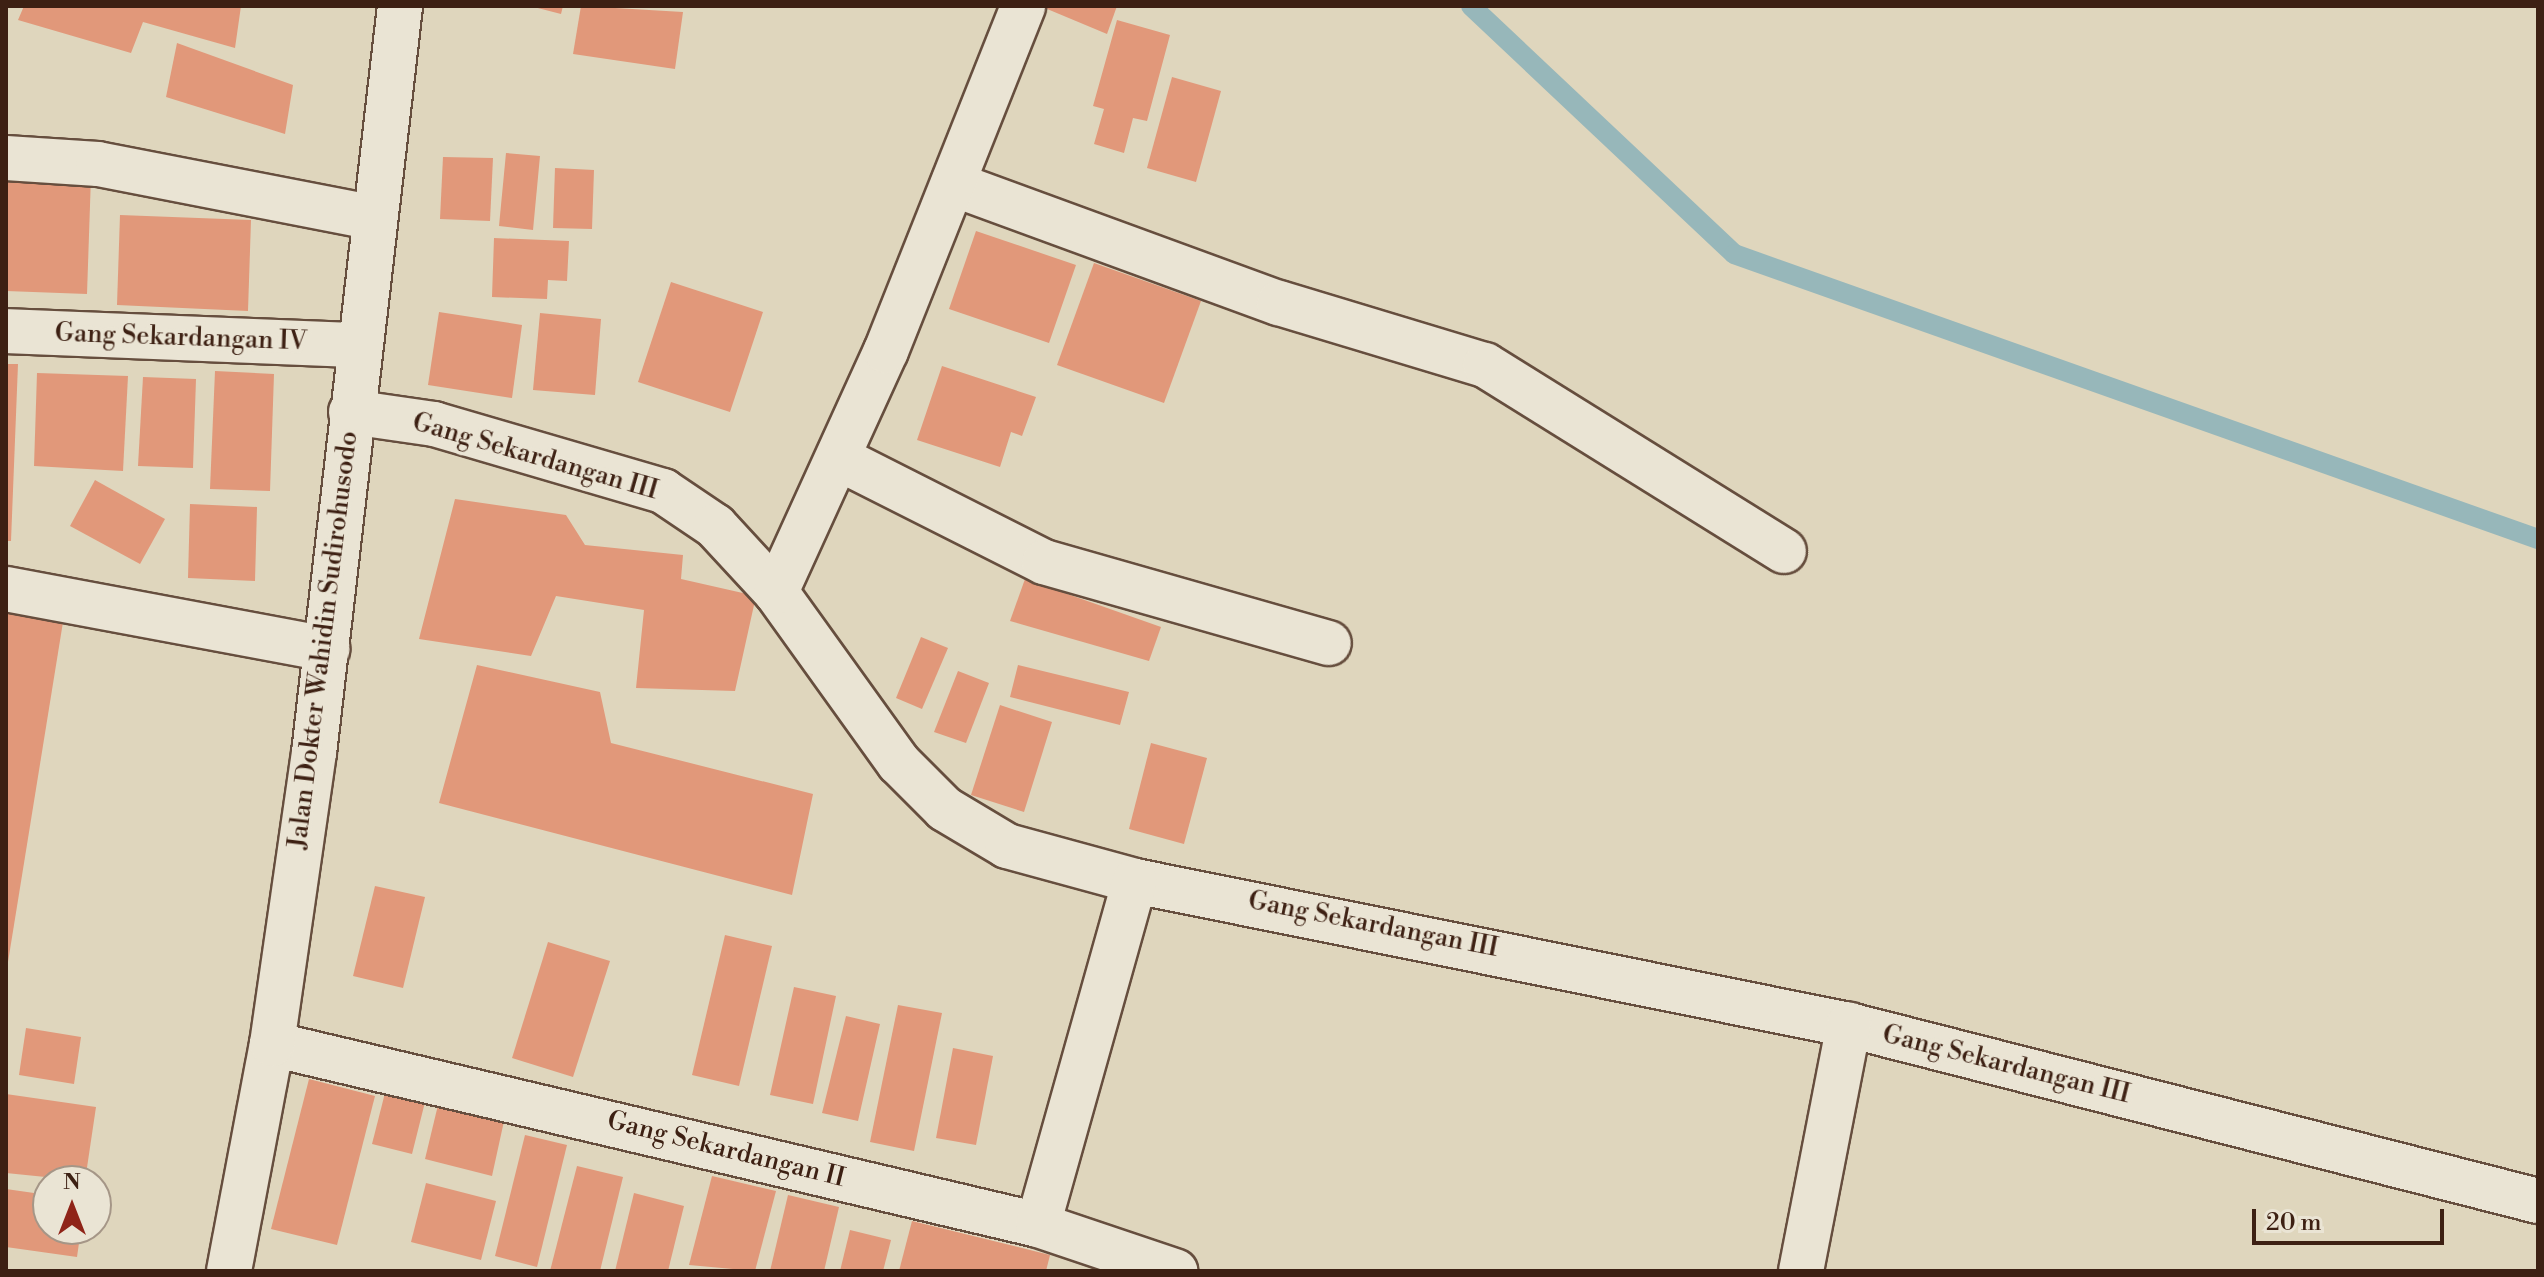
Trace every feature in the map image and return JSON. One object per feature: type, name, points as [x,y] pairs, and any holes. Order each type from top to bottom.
[{"type":"street","name":"Jalan Dokter Wahidin Sudirohusodo","points":[[229,1271],[272,1044],[327,649],[370,217],[400,6]]},
{"type":"street","points":[[776,592],[838,458],[953,184],[1023,6]]},
{"type":"street","points":[[6,158],[98,164],[370,217]]},
{"type":"street","points":[[953,184],[1279,303],[1485,365],[1784,551]]},
{"type":"street","name":"Gang Sekardangan IV","points":[[6,331],[356,345]]},
{"type":"street","name":"Gang Sekardangan III","points":[[351,412],[434,424],[663,491],[715,526],[776,592],[861,717],[945,809],[1007,846],[1135,881],[1849,1025],[2538,1201]]},
{"type":"street","points":[[838,458],[1044,562],[1329,643]]},
{"type":"street","points":[[6,589],[327,649]]},
{"type":"street","points":[[1038,1225],[1135,881]]},
{"type":"street","points":[[1801,1271],[1849,1025]]},
{"type":"street","name":"Gang Sekardangan II","points":[[272,1044],[1038,1225],[1175,1271]]},
{"type":"building","points":[[24,6],[241,6],[235,48],[143,22],[131,53],[18,20]]},
{"type":"building","points":[[530,6],[563,6],[561,14]]},
{"type":"building","points":[[581,6],[683,12],[675,69],[573,54]]},
{"type":"building","points":[[1040,6],[1117,6],[1107,34]]},
{"type":"building","points":[[1117,20],[1170,35],[1147,121],[1133,118],[1124,153],[1094,144],[1104,109],[1093,106]]},
{"type":"building","points":[[177,43],[293,85],[285,134],[166,97]]},
{"type":"building","points":[[1172,77],[1221,91],[1196,182],[1147,168]]},
{"type":"building","points":[[506,153],[540,156],[533,230],[499,226]]},
{"type":"building","points":[[443,157],[493,158],[490,221],[440,219]]},
{"type":"building","points":[[555,168],[594,170],[592,229],[553,228]]},
{"type":"building","points":[[6,173],[91,176],[87,294],[6,291]]},
{"type":"building","points":[[120,215],[251,220],[248,311],[117,305]]},
{"type":"building","points":[[976,231],[1076,265],[1049,343],[949,309]]},
{"type":"building","points":[[494,238],[569,241],[567,281],[548,280],[547,299],[492,297]]},
{"type":"building","points":[[1094,263],[1201,301],[1164,403],[1057,365]]},
{"type":"building","points":[[671,282],[763,312],[730,412],[638,382]]},
{"type":"building","points":[[439,312],[522,325],[512,398],[428,385]]},
{"type":"building","points":[[540,313],[601,319],[595,395],[533,390]]},
{"type":"building","points":[[6,364],[18,364],[11,541],[6,541]]},
{"type":"building","points":[[942,366],[1036,397],[1022,436],[1011,432],[1000,467],[917,440]]},
{"type":"building","points":[[215,371],[274,374],[270,491],[210,489]]},
{"type":"building","points":[[37,373],[128,376],[123,471],[34,466]]},
{"type":"building","points":[[143,377],[196,379],[193,468],[138,466]]},
{"type":"building","points":[[95,480],[165,519],[140,564],[70,526]]},
{"type":"building","points":[[455,499],[566,515],[585,545],[683,555],[681,579],[756,596],[735,691],[636,688],[644,610],[556,596],[531,656],[419,639]]},
{"type":"building","points":[[190,504],[257,507],[255,581],[188,578]]},
{"type":"building","points":[[1025,579],[1161,627],[1149,661],[1010,621]]},
{"type":"building","points":[[6,613],[63,622],[8,962],[6,962]]},
{"type":"building","points":[[921,637],[948,648],[922,709],[896,698]]},
{"type":"building","points":[[477,665],[600,692],[611,743],[813,794],[792,895],[439,803]]},
{"type":"building","points":[[1018,665],[1129,692],[1120,725],[1010,697]]},
{"type":"building","points":[[958,671],[989,683],[966,743],[934,732]]},
{"type":"building","points":[[1000,705],[1052,722],[1024,812],[971,795]]},
{"type":"building","points":[[1151,743],[1207,758],[1184,844],[1129,829]]},
{"type":"building","points":[[375,886],[425,897],[403,988],[353,976]]},
{"type":"building","points":[[725,935],[772,946],[739,1086],[692,1075]]},
{"type":"building","points":[[548,942],[610,961],[573,1077],[512,1058]]},
{"type":"building","points":[[794,987],[836,996],[813,1104],[770,1095]]},
{"type":"building","points":[[898,1005],[942,1013],[914,1151],[870,1142]]},
{"type":"building","points":[[846,1016],[880,1024],[858,1121],[822,1113]]},
{"type":"building","points":[[26,1028],[81,1037],[74,1084],[19,1075]]},
{"type":"building","points":[[953,1048],[993,1056],[976,1145],[936,1138]]},
{"type":"building","points":[[309,1079],[375,1096],[337,1245],[271,1229]]},
{"type":"building","points":[[386,1089],[426,1098],[412,1154],[372,1144]]},
{"type":"building","points":[[6,1094],[96,1107],[87,1165],[32,1165],[32,1176],[6,1173]]},
{"type":"building","points":[[438,1105],[504,1121],[492,1176],[425,1159]]},
{"type":"building","points":[[525,1135],[567,1145],[537,1267],[495,1256]]},
{"type":"building","points":[[577,1166],[623,1177],[600,1271],[550,1271]]},
{"type":"building","points":[[712,1176],[776,1191],[755,1271],[689,1265]]},
{"type":"building","points":[[426,1183],[496,1201],[481,1260],[411,1242]]},
{"type":"building","points":[[6,1189],[32,1193],[32,1245],[79,1245],[77,1257],[6,1247]]},
{"type":"building","points":[[634,1193],[684,1206],[668,1271],[615,1271]]},
{"type":"building","points":[[788,1195],[839,1207],[824,1271],[770,1271]]},
{"type":"building","points":[[912,1221],[1050,1255],[1046,1271],[899,1271]]},
{"type":"building","points":[[850,1230],[891,1240],[883,1271],[840,1271]]},
{"type":"waterway","points":[[1471,6],[1734,254],[2538,539]]}]
